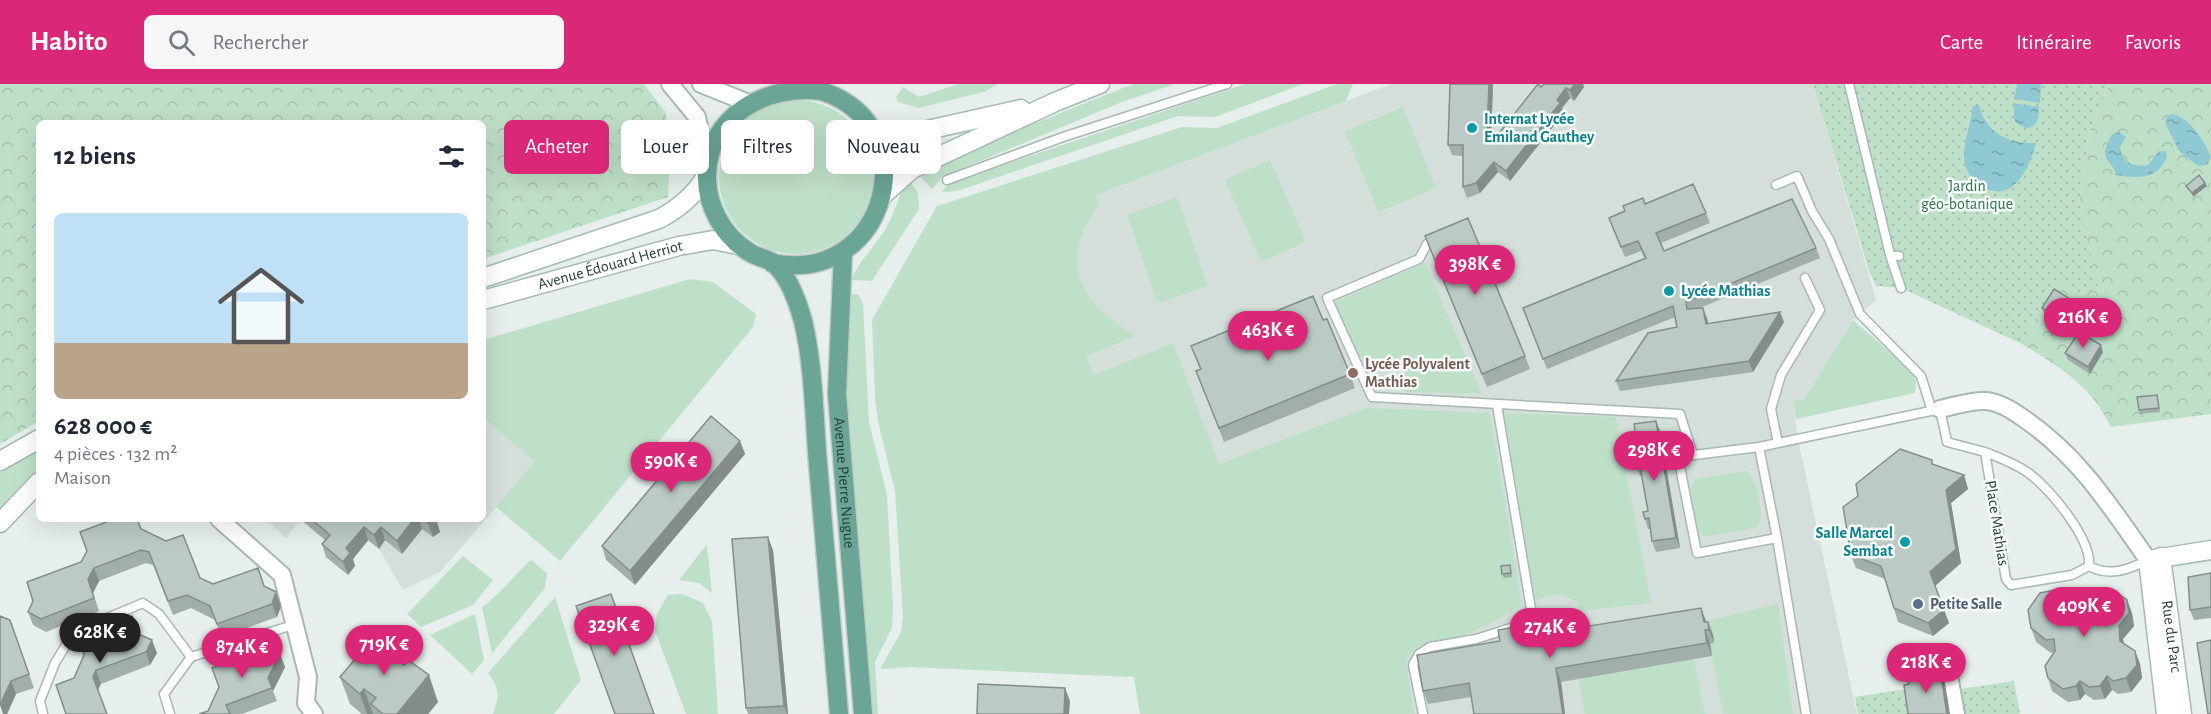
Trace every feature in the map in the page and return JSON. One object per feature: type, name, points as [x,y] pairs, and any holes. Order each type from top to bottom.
[{"type":"main road","points":[[883,195],[912,169],[1055,102],[1100,84]]},
{"type":"main road","name":"Avenue Pierre Nugue","points":[[709,159],[712,143],[723,125],[746,102],[780,87],[840,92],[863,120]]},
{"type":"main road","points":[[941,127],[1055,102]]},
{"type":"main road","name":"Avenue Édouard Herriot","points":[[486,277],[659,219],[682,204],[699,188],[705,174]]},
{"type":"main road","name":"Avenue Pierre Nugue","points":[[708,174],[712,209],[720,224],[738,245],[772,262],[787,265],[816,263],[843,252],[868,228],[883,195],[883,174]]},
{"type":"main road","name":"Avenue Édouard Herriot","points":[[486,299],[678,246],[713,240],[738,245]]},
{"type":"main road","name":"Avenue Pierre Nugue","points":[[843,252],[837,394],[863,714]]},
{"type":"main road","name":"Avenue Pierre Nugue","points":[[772,262],[794,294],[807,344],[839,714]]},
{"type":"main road","points":[[0,461],[36,441]]},
{"type":"main road","points":[[0,523],[36,485]]},
{"type":"main road","points":[[2155,558],[2211,550]]},
{"type":"main road","name":"Rue du Parc","points":[[2155,558],[2166,714]]},
{"type":"main road","name":"Rue du Parc","points":[[2155,558],[2182,714]]},
{"type":"street","name":"Avenue Pierre Nugue","points":[[670,84],[698,120]]},
{"type":"street","points":[[700,84],[746,102]]},
{"type":"street","points":[[1936,410],[1987,401],[2014,412],[2036,426],[2091,478],[2155,558]]},
{"type":"street","points":[[222,522],[282,575],[308,677],[306,703],[314,714]]},
{"type":"street","points":[[1948,670],[1956,714]]},
{"type":"lane","points":[[947,180],[1063,137],[1227,84]]},
{"type":"lane","points":[[1850,84],[1895,256],[1901,288]]},
{"type":"lane","points":[[1776,185],[1797,176],[1812,211],[1829,239],[1860,314],[1922,376],[1936,410],[1759,447],[1678,457],[1696,553],[1777,538]]},
{"type":"lane","points":[[1445,236],[1427,244],[1419,259],[1327,297],[1372,397],[1680,414],[1693,454]]},
{"type":"lane","points":[[1778,443],[1771,409],[1781,375],[1820,310],[1806,278]]},
{"type":"lane","points":[[1423,714],[1413,665],[1419,654],[1430,647],[1476,639],[1533,621],[1497,405]]},
{"type":"lane","name":"Place Mathias","points":[[1936,410],[1947,442],[1985,452],[2029,473],[2045,487],[2080,536],[2087,549],[2089,566],[2072,575],[2011,585],[2006,579],[1985,452]]},
{"type":"lane","points":[[1759,447],[1777,538],[1806,714]]},
{"type":"lane","points":[[2089,566],[2098,571],[2113,572],[2155,558]]},
{"type":"lane","points":[[43,714],[40,701],[51,672],[74,632],[143,603],[159,614],[191,657]]},
{"type":"lane","points":[[170,714],[164,694],[191,657],[293,625]]},
{"type":"shaded area","name":"Lycée Polyvalent Mathias","points":[[1391,84],[1813,84],[1876,300],[1853,320],[1804,399],[1793,402],[1798,439],[1857,714],[1140,714],[1134,677],[912,667],[1096,195]]},
{"type":"shaded area","points":[[486,420],[536,461],[486,519]]},
{"type":"shaded area","points":[[269,522],[299,522],[286,538]]},
{"type":"shaded area","points":[[304,522],[483,522],[440,572],[403,590],[379,549],[369,541],[351,561],[355,566],[348,575],[326,557],[334,548]]},
{"type":"green space","points":[[0,84],[644,84],[666,113],[667,120],[621,120],[621,174],[669,174],[668,197],[486,258],[486,120],[36,120],[36,423],[0,444]]},
{"type":"green space","points":[[958,84],[998,84],[984,92],[919,108],[898,102],[896,97],[903,87],[919,97]]},
{"type":"green space","points":[[1133,84],[1175,84],[1122,102],[942,177],[932,189],[921,177],[923,174],[941,174],[941,164],[965,151]]},
{"type":"green space","points":[[1245,84],[1303,84],[1215,117],[1178,116],[957,191],[942,192],[949,183]]},
{"type":"green space","points":[[1337,84],[1353,84],[1346,101],[1096,195],[1099,204],[1086,225],[1079,244],[1077,263],[1080,279],[1088,295],[1100,310],[1136,336],[1086,356],[1094,375],[1173,343],[1219,464],[1367,408],[1490,413],[1522,605],[1474,631],[1427,643],[1413,652],[1406,661],[1414,714],[1140,714],[1134,677],[912,667],[880,669],[901,632],[903,617],[895,491],[878,422],[872,320],[937,206],[1182,127],[1217,128]]},
{"type":"green space","name":"Jardin géo-botanique","points":[[1813,84],[2109,84],[2089,133],[2079,201],[2098,289],[2082,295],[2059,281],[2020,343],[1901,288],[1876,286],[1869,271]]},
{"type":"green space","points":[[2109,84],[2211,84],[2211,414],[2111,427],[2103,412],[2083,388],[2060,369],[2020,343],[2059,280],[2091,265],[2079,201],[2089,133]]},
{"type":"green space","points":[[796,100],[825,106],[847,120],[826,120],[826,174],[873,174],[867,206],[860,220],[850,231],[839,241],[825,248],[796,254],[767,248],[753,241],[742,231],[732,220],[725,206],[719,177],[721,162],[721,174],[814,174],[814,120],[745,120],[767,106]]},
{"type":"green space","points":[[1403,107],[1436,188],[1378,212],[1345,131]]},
{"type":"green space","points":[[1270,160],[1306,242],[1261,262],[1225,180]]},
{"type":"green space","points":[[909,180],[918,193],[919,209],[872,281],[851,280],[884,231]]},
{"type":"green space","points":[[1177,197],[1208,286],[1158,303],[1127,215]]},
{"type":"green space","points":[[1425,263],[1482,394],[1405,392],[1404,358],[1364,359],[1356,355],[1335,302]]},
{"type":"green space","points":[[690,279],[713,282],[756,314],[753,327],[560,561],[496,507],[535,461],[486,420],[486,339]]},
{"type":"green space","points":[[849,294],[858,294],[863,303],[869,422],[887,495],[893,607],[892,628],[875,662],[878,714],[872,714],[847,394]]},
{"type":"green space","points":[[1853,320],[1910,370],[1916,381],[1915,393],[1796,419],[1793,401],[1804,399]]},
{"type":"green space","points":[[1504,413],[1616,417],[1651,603],[1580,611],[1576,601],[1559,594],[1535,600]]},
{"type":"green space","points":[[36,452],[36,473],[25,481],[0,508],[0,473]]},
{"type":"green space","points":[[1747,471],[1759,498],[1761,513],[1758,527],[1705,537],[1697,531],[1691,487],[1695,479]]},
{"type":"green space","points":[[707,544],[712,593],[699,583],[679,580]]},
{"type":"green space","points":[[463,556],[493,580],[473,605],[421,627],[407,614]]},
{"type":"green space","points":[[531,560],[547,573],[545,588],[492,653],[482,607]]},
{"type":"green space","points":[[682,594],[703,603],[712,621],[718,714],[686,714],[655,631],[657,614],[668,595]]},
{"type":"green space","points":[[555,597],[581,680],[554,714],[493,714],[498,693],[488,673]]},
{"type":"green space","points":[[1778,604],[1793,714],[1723,714],[1710,644],[1714,643],[1713,636],[1709,636],[1706,621]]},
{"type":"green space","points":[[475,614],[484,660],[472,674],[430,635]]},
{"type":"green space","points":[[1694,659],[1705,714],[1585,714],[1578,679]]},
{"type":"green space","points":[[2014,681],[2020,714],[1966,714],[1961,689]]},
{"type":"green space","points":[[1912,688],[1911,714],[1858,714],[1855,697]]},
{"type":"water","points":[[2017,84],[2041,84],[2040,103],[2014,99]]},
{"type":"water","points":[[2013,103],[2039,107],[2035,125],[2025,128],[2015,122]]},
{"type":"water","points":[[1979,105],[1987,123],[2000,135],[2016,141],[2036,143],[2029,162],[2018,181],[2003,191],[1993,191],[1982,186],[1972,177],[1965,165],[1965,144],[1973,106]]},
{"type":"water","points":[[2172,114],[2184,120],[2201,137],[2211,157],[2207,165],[2198,166],[2179,151],[2165,123],[2166,118]]},
{"type":"water","points":[[2119,132],[2126,137],[2120,147],[2123,157],[2129,163],[2138,166],[2148,165],[2159,151],[2166,151],[2167,157],[2163,165],[2152,174],[2145,176],[2116,175],[2106,159],[2105,150],[2112,134]]},
{"type":"building","name":"Internat Lycée Emiland Gauthey","points":[[1450,84],[1489,84],[1487,133],[1496,137],[1538,84],[1541,87],[1544,84],[1575,84],[1570,90],[1566,88],[1557,100],[1560,103],[1506,171],[1494,162],[1476,183],[1463,187],[1463,145],[1448,145]]},
{"type":"building","points":[[2199,175],[2205,183],[2192,193],[2186,186]]},
{"type":"building","name":"Lycée Mathias","points":[[1693,184],[1706,213],[1656,233],[1664,251],[1792,199],[1816,248],[1686,302],[1687,309],[1703,308],[1706,324],[1780,312],[1749,361],[1616,381],[1648,333],[1677,327],[1673,306],[1543,359],[1523,308],[1646,258],[1638,241],[1621,247],[1609,218],[1625,211],[1623,206],[1643,198],[1645,204]]},
{"type":"building","points":[[1468,218],[1525,356],[1482,374],[1425,236]]},
{"type":"building","points":[[2054,289],[2083,307],[2072,326],[2062,320],[2064,316],[2052,308],[2050,313],[2042,308]]},
{"type":"building","points":[[1313,296],[1323,320],[1327,319],[1350,374],[1219,428],[1196,371],[1201,369],[1191,346]]},
{"type":"building","points":[[2079,332],[2101,345],[2088,367],[2065,353]]},
{"type":"building","points":[[2157,395],[2159,408],[2139,410],[2137,397]]},
{"type":"building","points":[[711,416],[740,441],[630,571],[602,546]]},
{"type":"building","points":[[1656,421],[1676,538],[1652,541],[1649,518],[1645,519],[1643,512],[1648,511],[1640,466],[1636,466],[1635,458],[1639,458],[1634,424]]},
{"type":"building","name":"Salle Marcel Sembat","points":[[1900,449],[1932,460],[1932,464],[1964,475],[1946,490],[1956,549],[1930,572],[1944,610],[1928,623],[1894,608],[1881,566],[1851,555],[1843,507],[1858,496],[1856,484]]},
{"type":"building","points":[[106,522],[138,522],[141,529],[166,541],[183,535],[200,578],[213,584],[258,568],[264,586],[276,592],[272,604],[217,624],[210,606],[187,595],[168,601],[149,552],[141,550],[94,568],[88,579],[94,598],[41,619],[28,612],[33,601],[27,582],[81,562],[87,551],[80,532]]},
{"type":"building","points":[[315,522],[412,522],[397,541],[381,527],[374,535],[364,527],[346,548],[350,553],[343,562],[322,544],[330,535]]},
{"type":"building","points":[[768,537],[784,706],[746,708],[732,539]]},
{"type":"building","points":[[1510,565],[1511,573],[1502,574],[1501,566]]},
{"type":"building","points":[[2211,573],[2211,607],[2190,610],[2188,577]]},
{"type":"building","points":[[2060,589],[2074,600],[2075,607],[2088,605],[2098,591],[2112,589],[2127,600],[2129,613],[2119,626],[2120,641],[2135,651],[2137,665],[2126,678],[2113,681],[2107,676],[2100,686],[2089,687],[2080,681],[2076,686],[2063,689],[2048,678],[2045,666],[2055,651],[2054,639],[2046,640],[2031,628],[2028,610],[2040,593]]},
{"type":"building","points":[[611,594],[654,714],[615,714],[576,606]]},
{"type":"building","points":[[1701,608],[1704,622],[1708,622],[1709,630],[1705,630],[1707,643],[1556,668],[1563,714],[1474,714],[1469,683],[1423,691],[1417,655],[1500,641],[1498,630],[1544,622],[1546,633]]},
{"type":"building","points":[[0,616],[10,620],[29,674],[11,681],[0,705]]},
{"type":"building","points":[[132,616],[138,634],[152,640],[146,652],[96,670],[93,677],[107,714],[66,714],[56,685],[74,678],[84,655],[78,636]]},
{"type":"building","points":[[377,633],[397,650],[393,656],[404,665],[408,660],[429,675],[397,714],[383,714],[371,704],[376,698],[364,689],[360,694],[340,677]]},
{"type":"building","points":[[2211,640],[2211,714],[2208,714],[2197,643]]},
{"type":"building","points":[[267,648],[280,654],[268,678],[272,688],[226,705],[230,714],[199,714],[208,711],[219,687],[212,668]]},
{"type":"building","points":[[1940,669],[1947,714],[1908,714],[1904,685],[1909,684],[1907,675]]},
{"type":"building","points":[[978,684],[1065,688],[1064,714],[977,714]]},
{"type":"place","name":"Internat Lycée Emiland Gauthey","points":[[1472,128]]},
{"type":"place","name":"Lycée Mathias","points":[[1669,291]]},
{"type":"place","name":"Lycée Polyvalent Mathias","points":[[1353,373]]},
{"type":"place","name":"Salle Marcel Sembat","points":[[1905,542]]},
{"type":"place","name":"Petite Salle","points":[[1918,604]]}]
